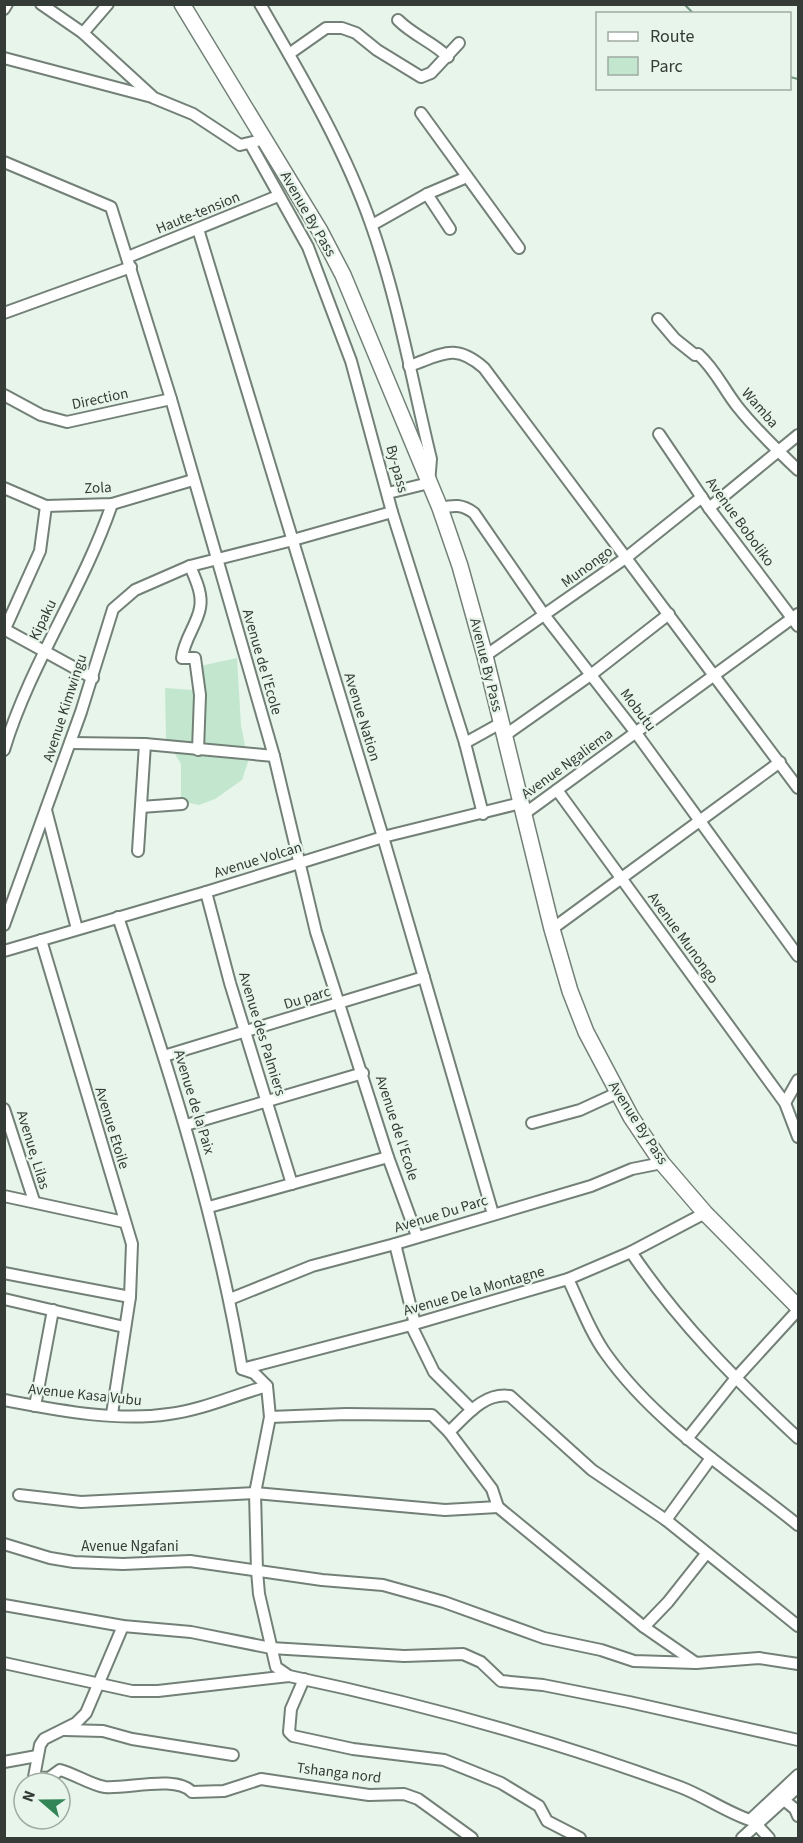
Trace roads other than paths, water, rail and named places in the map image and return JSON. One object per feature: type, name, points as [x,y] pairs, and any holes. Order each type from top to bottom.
[{"type":"highway","name":"Avenue By Pass","points":[[182,4],[257,141],[320,231],[343,275],[440,508],[460,566],[485,657],[552,929],[580,1018],[617,1093],[662,1163],[705,1213],[798,1309]]},
{"type":"street","points":[[4,9],[7,4]]},
{"type":"street","points":[[41,4],[83,33],[154,98]]},
{"type":"street","points":[[83,33],[108,4]]},
{"type":"street","points":[[260,4],[311,94],[372,225],[409,366],[431,459],[429,483],[388,494]]},
{"type":"street","points":[[398,20],[421,39],[436,45],[447,57]]},
{"type":"street","points":[[289,54],[326,28],[342,28],[350,30],[421,77],[431,73],[459,43]]},
{"type":"street","points":[[4,58],[154,98],[215,126],[236,143],[257,141]]},
{"type":"street","points":[[421,113],[519,248]]},
{"type":"street","name":"By-pass","points":[[257,141],[278,196],[308,248],[351,361],[392,512],[465,743],[483,814]]},
{"type":"street","name":"Avenue de l'Ecole","points":[[4,162],[109,205],[130,262],[274,756],[316,932],[341,1004],[388,1157],[417,1236]]},
{"type":"street","points":[[372,225],[427,194],[467,177]]},
{"type":"street","points":[[427,194],[450,229]]},
{"type":"street","name":"Haute-tension","points":[[4,313],[130,262],[198,229],[278,196]]},
{"type":"street","name":"Avenue Nation","points":[[198,229],[424,977],[493,1214]]},
{"type":"street","name":"Wamba","points":[[658,319],[675,339],[704,359],[717,375],[725,391],[798,470]]},
{"type":"street","points":[[409,366],[454,352],[465,354],[478,363],[627,557],[798,788]]},
{"type":"street","name":"Direction","points":[[4,395],[41,415],[67,422],[171,399]]},
{"type":"street","name":"Avenue Boboliko","points":[[659,434],[709,508],[797,619]]},
{"type":"street","points":[[709,508],[798,435]]},
{"type":"street","name":"Zola","points":[[4,488],[46,506],[112,504],[193,480]]},
{"type":"street","name":"Munongo","points":[[485,657],[627,557],[702,498]]},
{"type":"street","name":"Kipaku","points":[[4,750],[12,725],[44,650],[95,547],[112,504]]},
{"type":"street","name":"Mobutu","points":[[440,508],[455,504],[466,507],[474,513],[545,616],[636,733],[798,956]]},
{"type":"street","points":[[46,506],[40,551],[5,630],[93,678]]},
{"type":"street","name":"Avenue Kimwingu","points":[[5,921],[93,678],[113,609],[135,590],[190,566],[392,512]]},
{"type":"street","points":[[190,566],[198,586],[200,608],[184,645],[182,658],[195,658],[200,695],[198,750]]},
{"type":"street","points":[[465,743],[503,730],[592,674],[669,614]]},
{"type":"street","name":"Avenue Ngaliema","points":[[523,808],[557,790],[715,675],[797,619]]},
{"type":"street","points":[[70,743],[145,744],[274,756]]},
{"type":"street","points":[[138,851],[145,744]]},
{"type":"street","points":[[552,929],[780,762]]},
{"type":"street","name":"Avenue Munongo","points":[[557,790],[785,1103],[798,1137]]},
{"type":"street","points":[[141,807],[182,804]]},
{"type":"street","name":"Avenue Volcan","points":[[4,951],[206,892],[382,837],[483,814],[523,808]]},
{"type":"street","points":[[46,810],[76,929]]},
{"type":"street","name":"Avenue des Palmiers","points":[[206,892],[291,1184]]},
{"type":"street","name":"Avenue de la Paix","points":[[118,917],[186,1125],[209,1207],[230,1299],[242,1369]]},
{"type":"street","name":"Avenue Etoile","points":[[41,940],[132,1244],[130,1297],[112,1414]]},
{"type":"street","name":"Du parc","points":[[164,1056],[424,977]]},
{"type":"street","points":[[186,1125],[363,1073]]},
{"type":"street","points":[[785,1103],[798,1080]]},
{"type":"street","points":[[532,1123],[580,1110],[617,1093]]},
{"type":"street","name":"Avenue, Lilas","points":[[4,1109],[34,1201]]},
{"type":"street","points":[[209,1207],[388,1157]]},
{"type":"street","name":"Avenue Du Parc","points":[[230,1299],[312,1266],[395,1244],[591,1185],[632,1169],[662,1163]]},
{"type":"street","points":[[4,1196],[124,1222]]},
{"type":"street","name":"Avenue De la Montagne","points":[[242,1369],[568,1280],[631,1252],[705,1213]]},
{"type":"street","points":[[395,1244],[413,1324],[434,1372],[472,1410]]},
{"type":"street","points":[[631,1252],[673,1311],[735,1379],[798,1438]]},
{"type":"street","points":[[4,1274],[130,1297]]},
{"type":"street","points":[[568,1280],[604,1352],[622,1375],[687,1439],[798,1525]]},
{"type":"street","points":[[4,1299],[124,1327]]},
{"type":"street","points":[[687,1439],[735,1379],[798,1309]]},
{"type":"street","points":[[35,1406],[53,1310]]},
{"type":"street","points":[[242,1369],[254,1373],[267,1386],[270,1417],[255,1493],[257,1572],[259,1594],[276,1667],[289,1676]]},
{"type":"street","name":"Avenue Kasa Vubu","points":[[4,1400],[35,1406],[138,1417],[172,1414],[267,1386]]},
{"type":"street","points":[[450,1432],[472,1410],[491,1397],[510,1396],[592,1470],[666,1520],[798,1626]]},
{"type":"street","points":[[270,1417],[428,1414],[436,1416],[492,1489],[498,1507],[644,1627],[696,1663]]},
{"type":"street","points":[[666,1520],[711,1458]]},
{"type":"street","points":[[19,1494],[81,1502],[255,1493],[445,1510],[498,1507]]},
{"type":"street","name":"Avenue Ngafani","points":[[4,1544],[50,1558],[74,1562],[123,1564],[190,1561],[257,1572],[384,1585],[444,1602],[544,1638],[601,1650],[634,1662],[696,1663],[759,1658],[798,1664]]},
{"type":"street","points":[[644,1627],[668,1602],[706,1554]]},
{"type":"street","points":[[4,1605],[123,1626],[191,1632],[271,1648],[404,1656],[463,1654],[481,1662],[501,1681],[543,1685],[629,1702],[798,1740]]},
{"type":"street","points":[[4,1762],[37,1756],[44,1739],[65,1730],[86,1713],[123,1626]]},
{"type":"street","points":[[4,1663],[99,1686],[132,1691],[158,1691],[289,1676],[304,1679],[486,1723],[682,1788],[750,1820],[798,1775]]},
{"type":"street","points":[[304,1679],[291,1708],[289,1732],[293,1736],[352,1749],[444,1760],[517,1793],[539,1806],[547,1821],[580,1839]]},
{"type":"street","points":[[65,1730],[103,1731],[132,1739],[233,1755]]},
{"type":"street","name":"Tshanga nord","points":[[37,1756],[39,1761],[34,1777],[49,1778],[60,1770],[103,1787],[168,1784],[187,1786],[192,1792],[217,1791],[261,1779],[369,1795],[404,1794],[418,1799],[472,1839]]},
{"type":"street","points":[[742,1839],[798,1786]]},
{"type":"street","points":[[784,1800],[795,1809],[798,1816]]},
{"type":"street","points":[[757,1825],[769,1839]]},
{"type":"waterway","points":[[684,4],[692,12]]},
{"type":"waterway","points":[[791,77],[798,79]]}]
